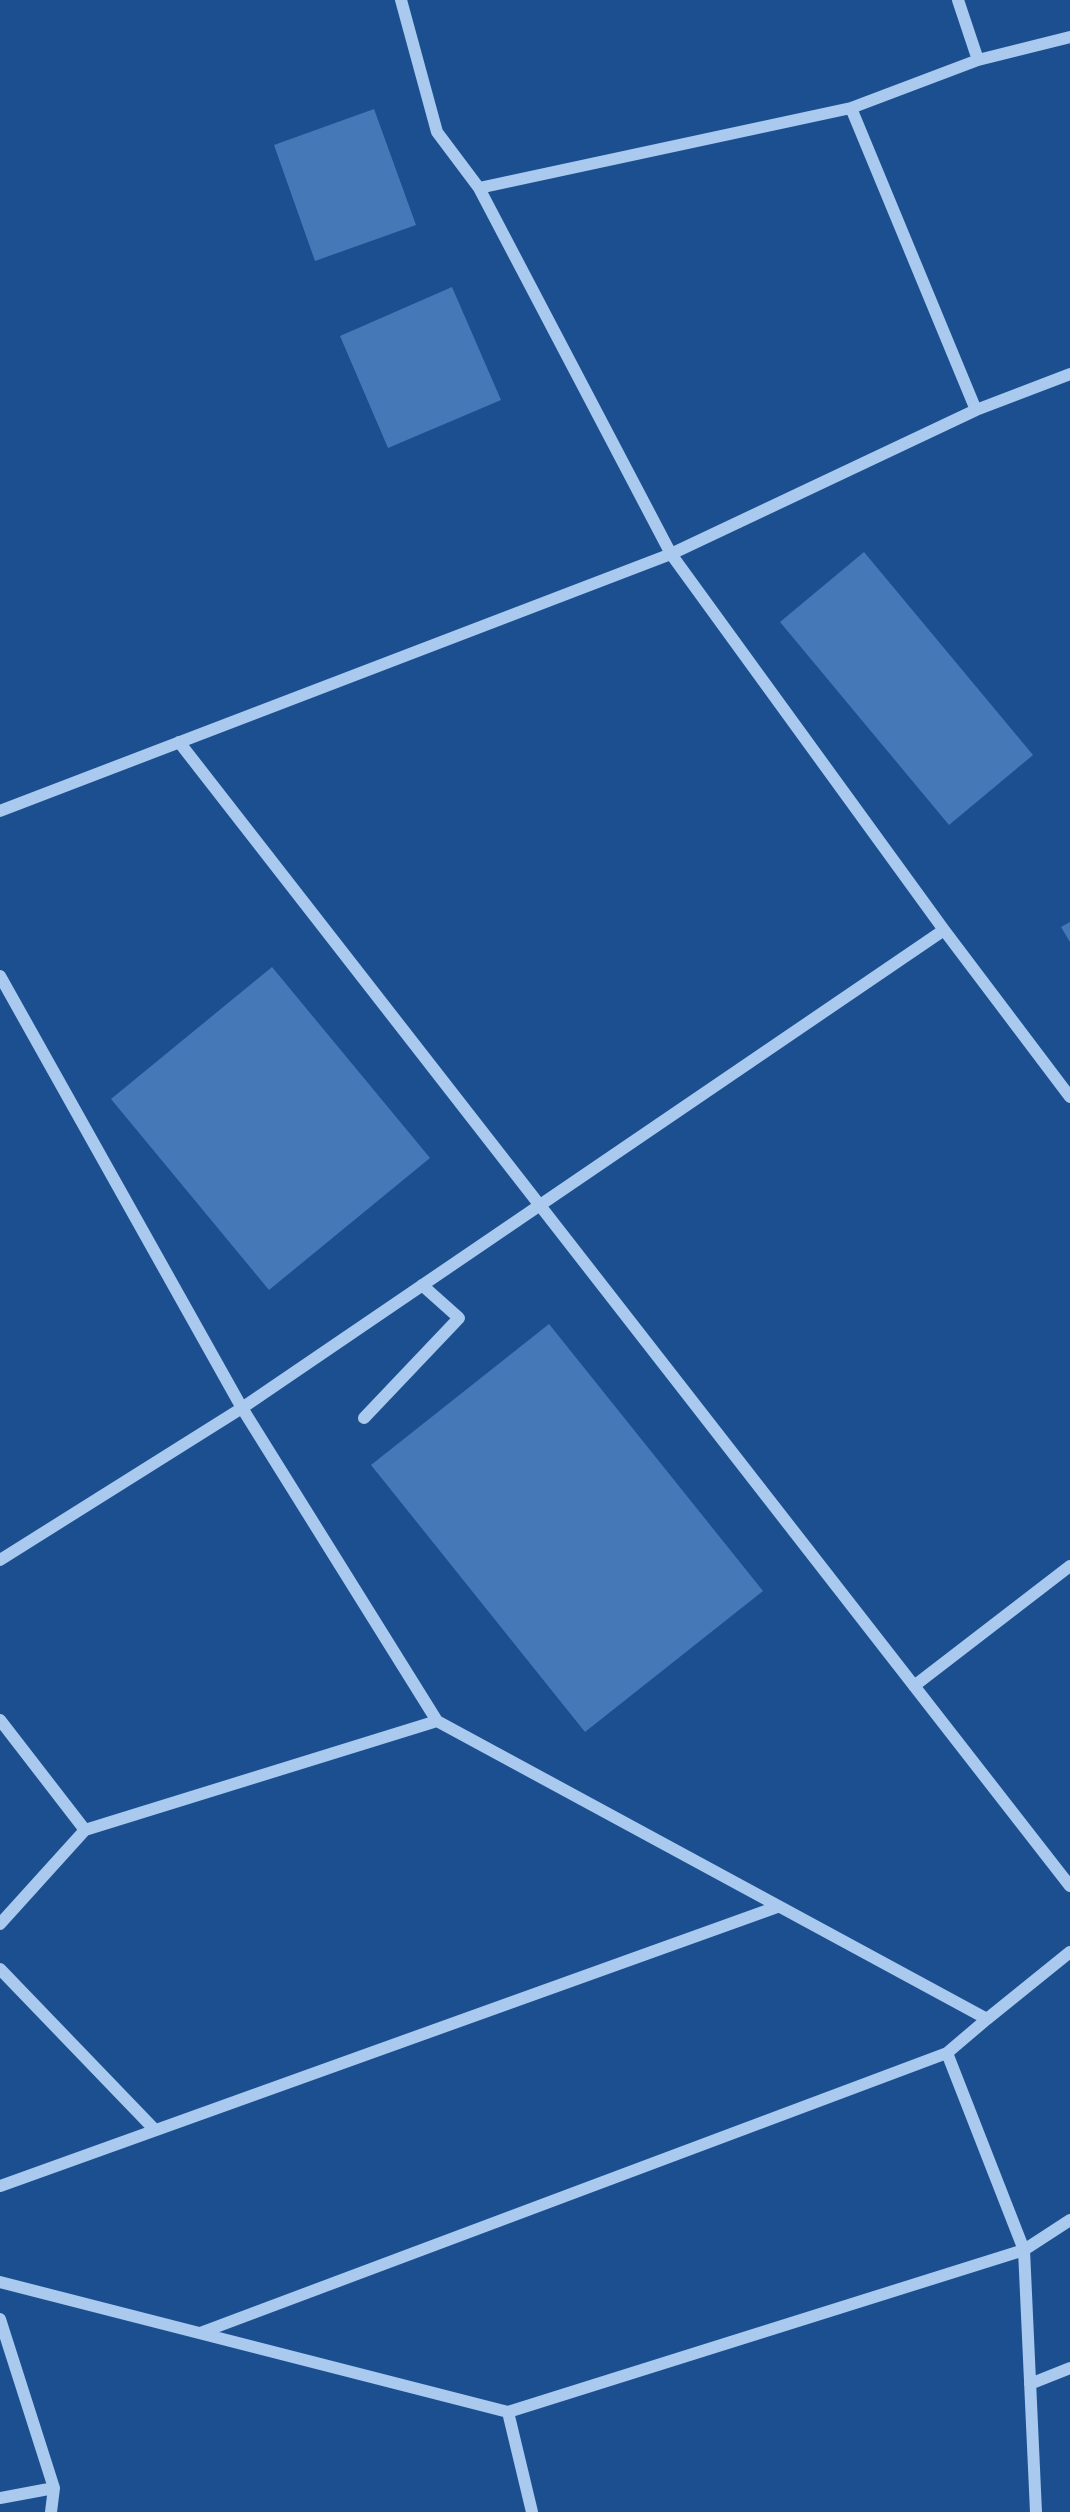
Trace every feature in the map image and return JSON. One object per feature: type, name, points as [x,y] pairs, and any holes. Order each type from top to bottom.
[{"type":"street","points":[[401,0],[437,132],[479,188],[671,554],[944,930],[1070,1097]]},
{"type":"street","points":[[958,0],[978,61]]},
{"type":"street","points":[[479,188],[851,108],[978,61],[1070,37]]},
{"type":"street","points":[[851,108],[976,410]]},
{"type":"street","points":[[0,811],[671,554],[976,410],[1070,374]]},
{"type":"street","points":[[179,743],[1070,1886]]},
{"type":"street","points":[[0,1560],[242,1408],[944,930]]},
{"type":"street","points":[[0,976],[242,1408],[437,1721],[777,1908],[987,2019]]},
{"type":"street","points":[[364,1418],[459,1318],[422,1285]]},
{"type":"street","points":[[914,1686],[1070,1566]]},
{"type":"street","points":[[0,1720],[85,1830]]},
{"type":"street","points":[[0,1924],[85,1830],[437,1721]]},
{"type":"street","points":[[0,2186],[777,1908]]},
{"type":"street","points":[[200,2333],[947,2053],[1070,1952]]},
{"type":"street","points":[[0,1969],[155,2130]]},
{"type":"street","points":[[947,2053],[1024,2250],[1036,2512]]},
{"type":"street","points":[[0,2282],[508,2412],[1024,2250],[1070,2220]]},
{"type":"street","points":[[0,2319],[54,2488],[51,2512]]},
{"type":"street","points":[[1030,2384],[1070,2368]]},
{"type":"street","points":[[508,2412],[533,2512]]},
{"type":"street","points":[[0,2498],[54,2488]]},
{"type":"building","points":[[374,109],[416,225],[315,261],[274,145]]},
{"type":"building","points":[[452,287],[501,400],[388,448],[340,336]]},
{"type":"building","points":[[864,552],[1033,755],[949,825],[780,622]]},
{"type":"building","points":[[1070,922],[1070,942],[1061,927]]},
{"type":"building","points":[[272,967],[430,1158],[269,1290],[111,1099]]},
{"type":"building","points":[[549,1324],[763,1591],[585,1732],[371,1465]]}]
